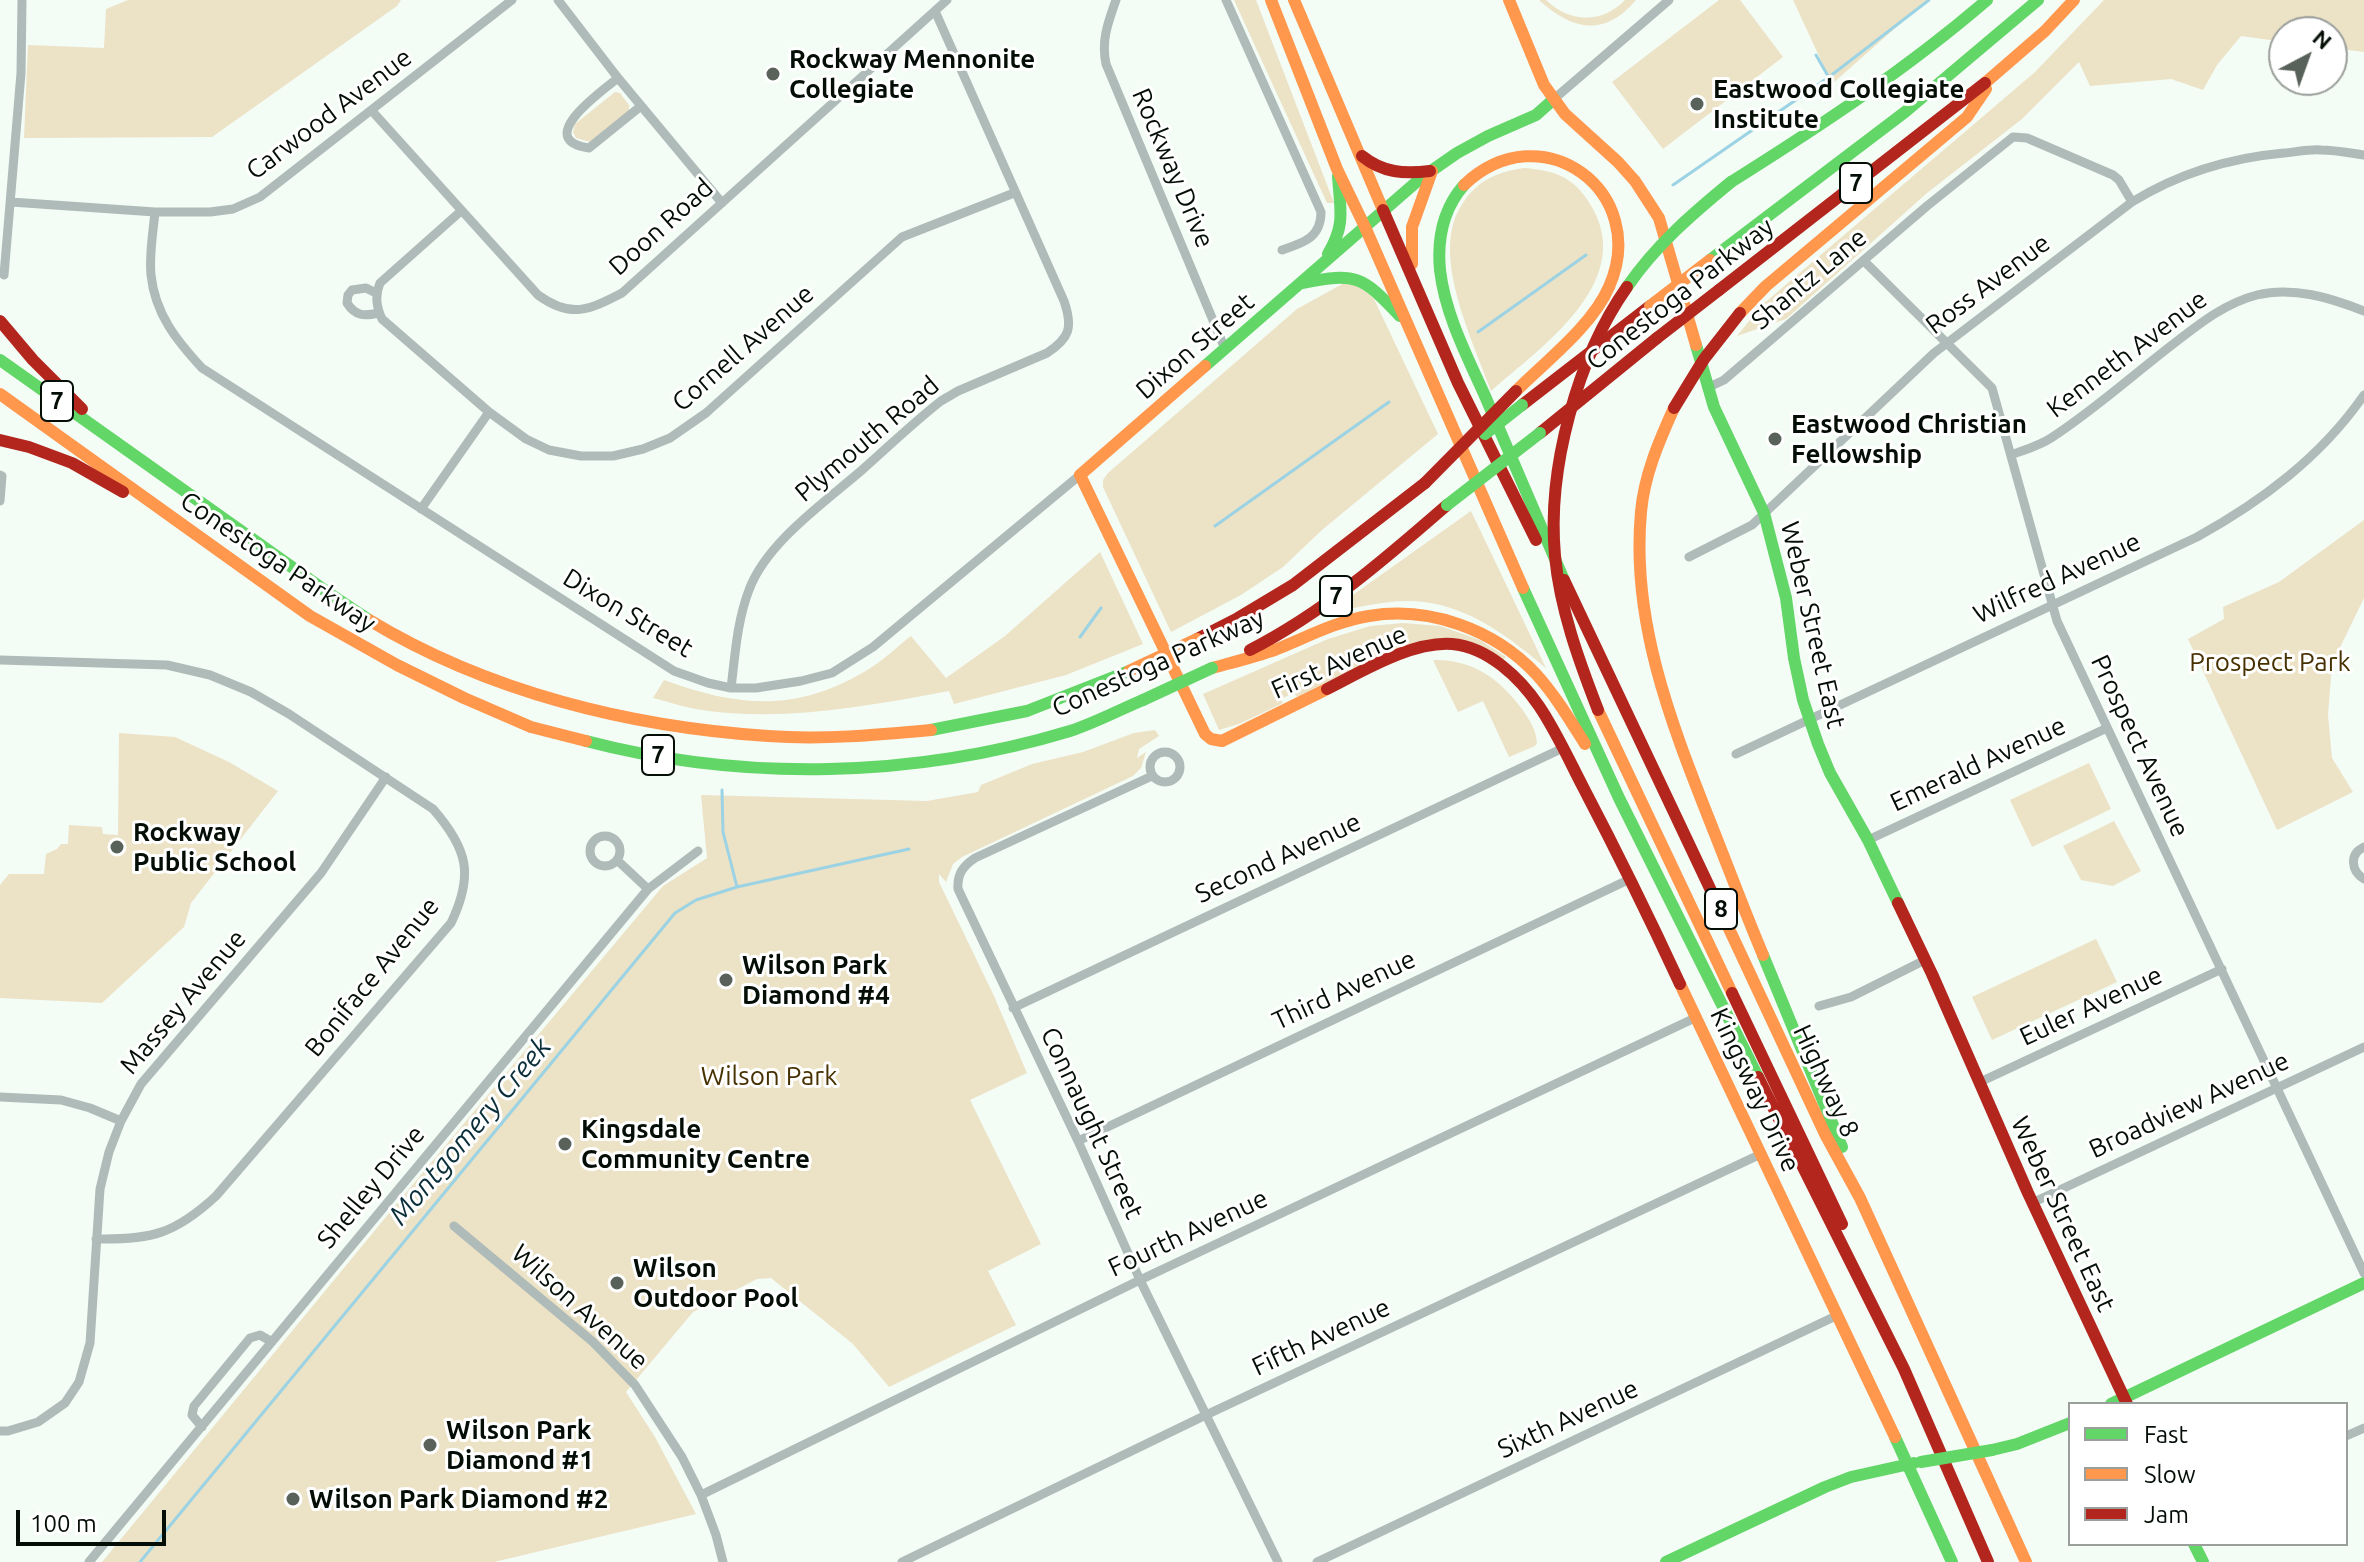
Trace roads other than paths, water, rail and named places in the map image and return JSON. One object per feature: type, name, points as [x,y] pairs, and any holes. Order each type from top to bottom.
[{"type":"main road","points":[[1271,0],[1337,169],[1619,798]]},
{"type":"main road","points":[[1294,0],[1383,210],[1490,449],[1543,554],[1582,621]]},
{"type":"main road","name":"Weber Street East","points":[[1509,0],[1544,85],[1565,114],[1635,181],[1659,218],[1707,388],[1764,513],[1776,553],[1794,658],[1809,720],[1830,773],[1868,840],[1925,960],[2032,1203],[2126,1401]]},
{"type":"main road","points":[[1904,1369],[1830,1195],[1598,710],[1578,662],[1563,606],[1555,555],[1555,504],[1564,440],[1582,377],[1606,321],[1642,266],[1682,222],[1731,182],[1890,79],[1954,30],[1987,0]]},
{"type":"main road","name":"Conestoga Parkway","points":[[0,360],[378,625],[457,665],[550,699],[633,719],[719,731],[784,738],[872,737],[948,727],[1016,714],[1061,699],[1197,639],[1293,585],[1650,306],[1905,112],[2038,0]]},
{"type":"main road","name":"Conestoga Parkway","points":[[0,394],[310,616],[444,690],[536,728],[626,750],[704,762],[776,768],[856,768],[934,761],[1014,746],[1072,730],[1143,700],[1256,647],[1311,615],[1364,576],[1447,505],[1657,338],[1995,76],[2074,0]]},
{"type":"main road","points":[[1860,1198],[1835,1128],[1763,958],[1661,692],[1647,642],[1639,556],[1642,510],[1651,468],[1674,408],[1694,371],[1740,313],[1766,286],[1967,117],[1995,76]]},
{"type":"main road","name":"Dixon Street","points":[[1080,475],[1383,210],[1432,171],[1488,136],[1536,115],[1554,99]]},
{"type":"main road","points":[[1360,154],[1372,166],[1391,172],[1432,171],[1412,227],[1413,278]]},
{"type":"main road","points":[[1425,483],[1516,391],[1597,306],[1609,289],[1616,271],[1619,247],[1617,228],[1602,192],[1572,166],[1556,159],[1541,156],[1506,159],[1491,164],[1470,178],[1457,192],[1442,224],[1440,271],[1470,362],[1582,621]]},
{"type":"main road","points":[[1321,267],[1338,237],[1341,224],[1337,169]]},
{"type":"main road","points":[[1302,283],[1337,276],[1359,278],[1369,283],[1409,326]]},
{"type":"main road","points":[[0,321],[33,360],[114,441]]},
{"type":"main road","points":[[0,440],[72,463],[214,546]]},
{"type":"main road","name":"First Avenue","points":[[1080,475],[1205,734],[1211,739],[1222,741],[1390,658],[1428,646],[1451,644],[1489,656]]},
{"type":"main road","points":[[1212,668],[1263,654],[1342,623],[1368,617],[1397,614],[1446,620],[1471,628],[1497,642],[1517,656],[1541,680],[1619,798]]},
{"type":"main road","name":"Highway 8","points":[[1582,621],[1662,784],[1825,1134],[1860,1198],[2026,1562]]},
{"type":"main road","name":"Kingsway Drive","points":[[1489,656],[1521,684],[1539,706],[1630,879],[1838,1315],[1915,1463],[1952,1562]]},
{"type":"main road","name":"8","points":[[1619,798],[1904,1369],[1988,1562]]},
{"type":"main road","points":[[2126,1401],[2364,1283]]},
{"type":"main road","points":[[1666,1562],[1851,1477],[2017,1444],[2068,1424]]},
{"type":"street","points":[[4,275],[21,73],[22,0]]},
{"type":"street","name":"Carwood Avenue","points":[[11,202],[155,212],[233,209],[260,197],[511,0]]},
{"type":"street","points":[[558,0],[722,203]]},
{"type":"street","name":"Doon Road","points":[[372,111],[538,295],[554,306],[576,309],[593,307],[622,293],[947,0]]},
{"type":"street","name":"Rockway Drive","points":[[1116,0],[1104,36],[1106,64],[1225,349]]},
{"type":"street","points":[[1226,0],[1321,212],[1321,220],[1307,242],[1282,250]]},
{"type":"street","points":[[1554,99],[1669,0]]},
{"type":"street","name":"Plymouth Road","points":[[731,688],[749,589],[779,545],[941,401],[1047,353],[1059,345],[1065,336],[1070,317],[935,11]]},
{"type":"street","points":[[618,78],[574,115],[567,133],[571,141],[578,147],[589,148],[641,106]]},
{"type":"street","name":"Shantz Lane","points":[[1707,388],[1724,380],[1927,206],[2013,137],[2027,138],[2113,175],[2132,202]]},
{"type":"street","name":"Ross Avenue","points":[[1689,557],[1752,525],[1947,342],[2132,202],[2190,172],[2222,162],[2320,150],[2364,155]]},
{"type":"street","name":"Cornell Avenue","points":[[461,211],[380,283],[376,293],[366,288],[352,290],[347,303],[357,314],[379,313],[395,332],[489,412],[526,439],[549,450],[581,456],[613,456],[670,438],[706,413],[902,237],[1014,193]]},
{"type":"street","name":"Dixon Street","points":[[155,212],[151,277],[160,312],[176,341],[202,368],[674,671],[708,683],[731,688],[756,688],[832,673],[873,647],[1080,475]]},
{"type":"street","name":"Prospect Avenue","points":[[1864,261],[1992,388],[2052,606],[2364,1273]]},
{"type":"street","points":[[376,293],[379,313]]},
{"type":"street","name":"Kenneth Avenue","points":[[2011,455],[2049,440],[2203,321],[2236,302],[2258,294],[2307,293],[2364,311]]},
{"type":"street","name":"Wilfred Avenue","points":[[1736,754],[2197,537],[2237,515],[2300,468],[2364,395]]},
{"type":"street","points":[[421,509],[489,412]]},
{"type":"street","points":[[0,501],[1,476]]},
{"type":"street","name":"Boniface Avenue","points":[[0,660],[167,665],[210,675],[251,692],[433,809],[451,830],[465,862],[463,897],[451,923],[216,1196],[182,1223],[145,1238],[96,1239]]},
{"type":"street","name":"Emerald Avenue","points":[[1868,840],[2107,728]]},
{"type":"street","name":"Second Avenue","points":[[1013,1008],[1563,748]]},
{"type":"street","name":"Connaught Street","points":[[1152,776],[975,858],[959,874],[958,889],[1078,1141],[1140,1280],[1278,1562]]},
{"type":"street","name":"Massey Avenue","points":[[0,1431],[38,1422],[65,1403],[79,1382],[90,1343],[100,1189],[121,1121],[141,1084],[321,873],[386,777]]},
{"type":"street","points":[[2364,847],[2355,854],[2353,862],[2357,873],[2364,879]]},
{"type":"street","name":"Shelley Drive","points":[[89,1562],[648,889],[698,851]]},
{"type":"street","points":[[617,860],[648,889]]},
{"type":"street","name":"Third Avenue","points":[[1078,1141],[1630,879]]},
{"type":"street","points":[[1819,1006],[1851,997],[1925,960]]},
{"type":"street","name":"Euler Avenue","points":[[1980,1082],[2222,969]]},
{"type":"street","name":"Fourth Avenue","points":[[701,1495],[1140,1280],[1697,1017]]},
{"type":"street","name":"Broadview Avenue","points":[[2032,1203],[2364,1047]]},
{"type":"street","points":[[0,1097],[61,1100],[121,1121]]},
{"type":"street","name":"Fifth Avenue","points":[[902,1562],[1761,1154]]},
{"type":"street","name":"Wilson Avenue","points":[[454,1226],[593,1342],[625,1373],[671,1437],[701,1495],[723,1562]]},
{"type":"street","name":"Sixth Avenue","points":[[1317,1562],[1838,1315]]},
{"type":"street","points":[[202,1427],[192,1415],[194,1406],[203,1395],[250,1338],[260,1335],[272,1342]]},
{"type":"waterway","name":"Montgomery Creek","points":[[1673,185],[1829,77],[1929,0]]},
{"type":"waterway","points":[[1816,55],[1828,76]]},
{"type":"waterway","name":"Montgomery Creek","points":[[1478,332],[1586,255]]},
{"type":"waterway","name":"Montgomery Creek","points":[[1215,526],[1389,402]]},
{"type":"waterway","name":"Montgomery Creek","points":[[1080,637],[1101,608]]},
{"type":"waterway","points":[[722,790],[723,832],[737,887]]},
{"type":"waterway","name":"Montgomery Creek","points":[[140,1562],[675,913],[696,900],[737,887],[909,849]]},
{"type":"place","name":"Rockway Mennonite Collegiate","points":[[773,74]]},
{"type":"place","name":"Eastwood Collegiate Institute","points":[[1697,104]]},
{"type":"place","name":"Eastwood Christian Fellowship","points":[[1775,439]]},
{"type":"place","name":"Rockway Public School","points":[[117,847]]},
{"type":"place","name":"Wilson Park Diamond #4","points":[[726,980]]},
{"type":"place","name":"Kingsdale Community Centre","points":[[565,1144]]},
{"type":"place","name":"Wilson Outdoor Pool","points":[[617,1283]]},
{"type":"place","name":"Wilson Park Diamond #1","points":[[430,1445]]},
{"type":"place","name":"Wilson Park Diamond #2","points":[[293,1499]]},
{"type":"park label","name":"Prospect Park","points":[[2270,662]]},
{"type":"park label","name":"Wilson Park","points":[[769,1076]]}]
